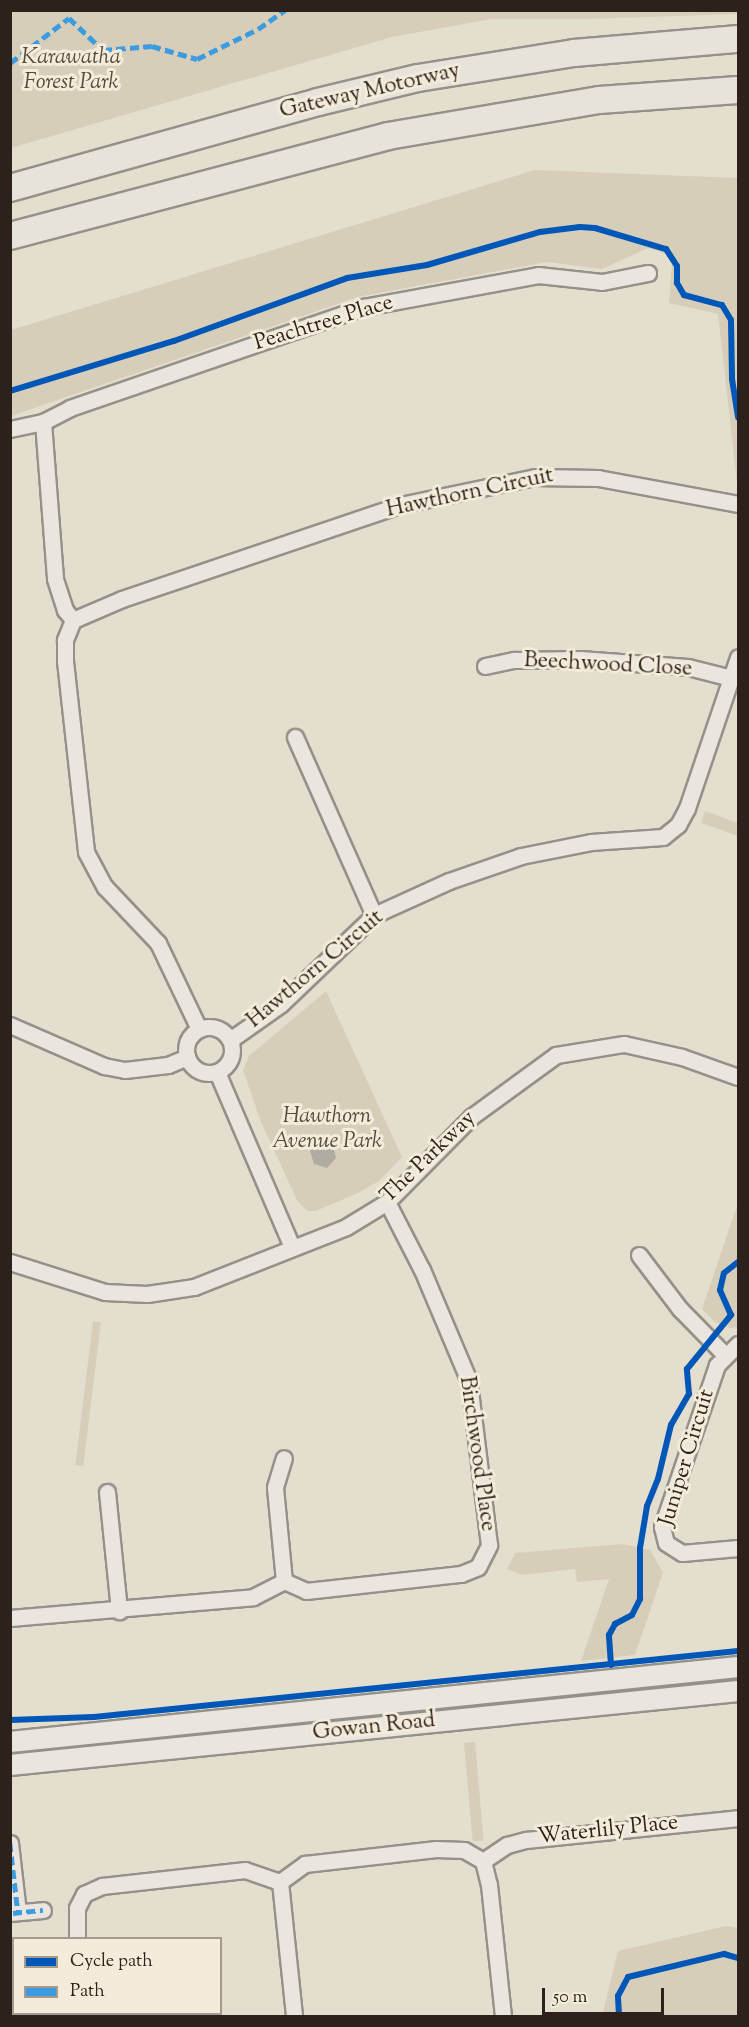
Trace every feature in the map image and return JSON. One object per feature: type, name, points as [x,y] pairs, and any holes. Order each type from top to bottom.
[{"type":"highway","name":"Gateway Motorway","points":[[10,188],[318,102],[418,78],[574,53],[738,39]]},
{"type":"highway","name":"Gateway Motorway","points":[[10,236],[388,136],[599,100],[738,90]]},
{"type":"main road","name":"Gowan Road","points":[[10,1742],[738,1667]]},
{"type":"main road","name":"Gowan Road","points":[[10,1765],[738,1691]]},
{"type":"street","name":"Peachtree Place","points":[[10,429],[43,422],[70,408],[364,307],[538,275],[602,282],[648,273]]},
{"type":"street","points":[[43,422],[56,579],[65,610],[73,620],[65,639],[66,661],[86,852],[105,887],[158,943],[199,1029],[188,1040],[187,1057],[199,1071],[217,1072],[292,1247]]},
{"type":"street","name":"Hawthorn Circuit","points":[[73,620],[122,599],[400,505],[535,477],[598,478],[738,504]]},
{"type":"street","name":"Hawthorn Circuit","points":[[230,1040],[281,1004],[374,915],[449,881],[521,856],[591,842],[663,837],[678,825],[687,808],[738,657]]},
{"type":"street","name":"Beechwood Close","points":[[485,666],[514,660],[580,659],[688,667],[730,678]]},
{"type":"street","points":[[294,736],[374,915]]},
{"type":"street","points":[[10,1025],[104,1066],[125,1070],[168,1065],[187,1057]]},
{"type":"street","name":"Hawthorn Circuit","points":[[199,1029],[217,1028],[230,1040],[230,1059],[217,1072]]},
{"type":"street","name":"The Parkway","points":[[10,1262],[105,1292],[147,1293],[194,1287],[345,1227],[387,1202],[471,1117],[556,1055],[624,1044],[682,1057],[738,1077]]},
{"type":"street","name":"Birchwood Place","points":[[284,1581],[306,1591],[461,1574],[478,1567],[489,1545],[469,1381],[422,1270],[387,1202]]},
{"type":"street","points":[[639,1255],[680,1309],[724,1354],[738,1344]]},
{"type":"street","name":"Juniper Circuit","points":[[724,1354],[662,1527],[666,1543],[682,1553],[738,1548]]},
{"type":"street","points":[[10,1618],[119,1611],[253,1597],[284,1581],[275,1487],[284,1458]]},
{"type":"street","points":[[107,1492],[119,1611]]},
{"type":"street","name":"Waterlily Place","points":[[483,1861],[507,1845],[526,1840],[738,1818]]},
{"type":"street","points":[[10,1843],[14,1913],[43,1910]]},
{"type":"street","points":[[280,1882],[305,1864],[436,1849],[464,1850],[483,1861],[489,1885],[503,2016]]},
{"type":"street","points":[[77,1937],[77,1908],[84,1894],[102,1886],[245,1870],[280,1882]]},
{"type":"street","points":[[280,1882],[294,2016]]},
{"type":"green space","name":"Karawatha Forest Park","points":[[738,10],[738,14],[588,19],[492,19],[392,37],[11,148],[11,11]]},
{"type":"green space","points":[[535,170],[738,178],[738,492],[718,314],[669,303],[672,263],[666,254],[648,248],[602,269],[547,262],[358,297],[11,416],[11,330]]},
{"type":"green space","points":[[705,811],[738,823],[738,836],[701,823]]},
{"type":"green space","name":"Hawthorn Avenue Park","points":[[326,991],[402,1157],[379,1181],[358,1193],[316,1211],[307,1211],[297,1200],[261,1122],[243,1070],[249,1056]]},
{"type":"green space","points":[[738,1203],[738,1327],[730,1328],[715,1322],[702,1309]]},
{"type":"green space","points":[[93,1321],[101,1322],[83,1466],[75,1465]]},
{"type":"green space","points":[[622,1544],[650,1550],[663,1573],[635,1655],[581,1661],[609,1579],[577,1582],[575,1569],[522,1575],[507,1569],[515,1553]]},
{"type":"green space","points":[[475,1742],[484,1841],[473,1842],[464,1743]]},
{"type":"green space","points":[[726,1926],[738,1928],[738,2016],[602,2016],[618,1951]]},
{"type":"building","points":[[321,1142],[333,1145],[336,1158],[327,1168],[314,1164],[310,1151]]},
{"type":"marked path","points":[[10,63],[69,18],[103,50],[152,46],[197,59],[258,29],[285,10]]},
{"type":"marked path","points":[[10,1843],[18,1912]]},
{"type":"marked path","points":[[13,1913],[43,1910]]},
{"type":"cycle path","points":[[10,391],[174,341],[347,278],[427,265],[540,232],[580,227],[595,228],[666,249],[677,266],[677,283],[684,295],[722,305],[731,320],[732,379],[738,418]]},
{"type":"cycle path","points":[[611,1665],[609,1635],[615,1624],[632,1615],[640,1599],[640,1548],[647,1506],[658,1479],[671,1425],[689,1394],[687,1369],[731,1315],[720,1290],[724,1273],[738,1262]]},
{"type":"cycle path","points":[[10,1720],[94,1717],[738,1651]]},
{"type":"cycle path","points":[[619,2016],[618,1996],[628,1977],[724,1954],[738,1958]]}]
